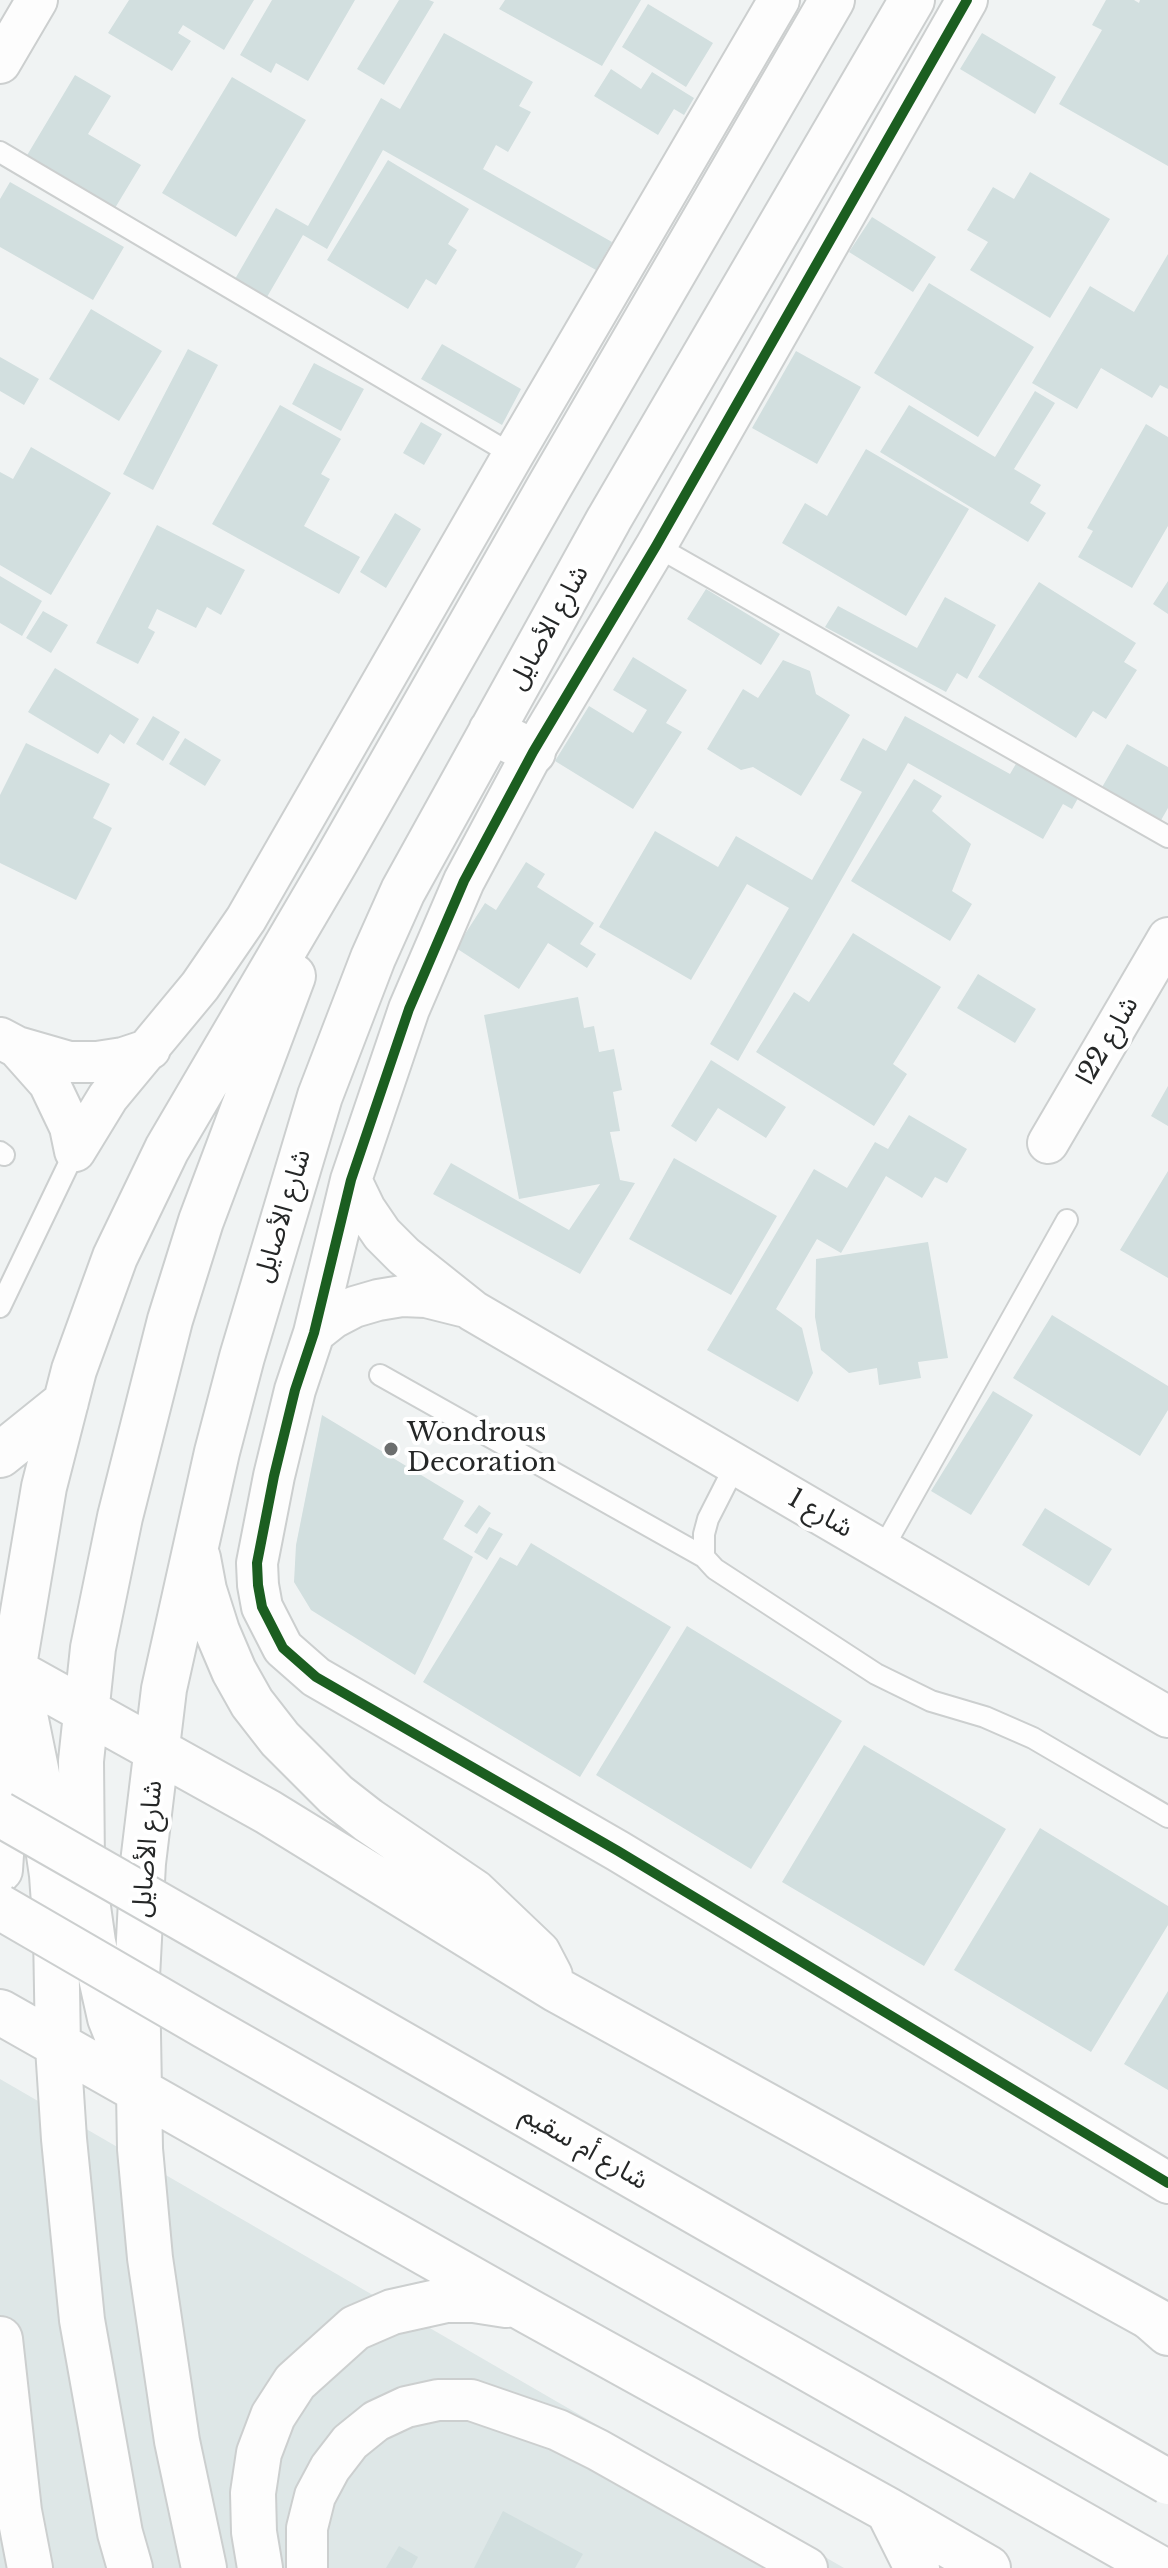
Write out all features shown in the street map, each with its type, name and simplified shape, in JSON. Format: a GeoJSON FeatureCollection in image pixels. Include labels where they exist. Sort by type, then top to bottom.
{"type":"FeatureCollection","features":[{"type":"Feature","properties":{"kind":"main road"},"geometry":{"type":"LineString","coordinates":[[0,1870],[7,1667],[44,1487],[74,1370],[115,1257],[167,1149],[832,0]]}},
{"type":"Feature","properties":{"kind":"main road","name":"شارع الأصايل"},"geometry":{"type":"LineString","coordinates":[[204,2568],[177,2441],[150,2258],[140,2149],[137,1977],[143,1863],[164,1689],[217,1452],[242,1357],[320,1096],[367,972],[403,891],[617,506],[912,0]]}},
{"type":"Feature","properties":{"kind":"main road"},"geometry":{"type":"LineString","coordinates":[[491,731],[533,752]]}},
{"type":"Feature","properties":{"kind":"main road"},"geometry":{"type":"LineString","coordinates":[[138,2090],[110,2018],[90,1927],[82,1865],[81,1761],[93,1648],[120,1517],[170,1320],[201,1221],[336,861]]}},
{"type":"Feature","properties":{"kind":"main road"},"geometry":{"type":"LineString","coordinates":[[0,1455],[66,1402]]}},
{"type":"Feature","properties":{"kind":"main road"},"geometry":{"type":"LineString","coordinates":[[196,1548],[208,1604],[234,1671],[252,1703],[280,1739],[336,1795],[474,1892],[507,1921],[538,1953],[557,1990]]}},
{"type":"Feature","properties":{"kind":"main road"},"geometry":{"type":"LineString","coordinates":[[7,1667],[268,1812],[557,1990],[1163,2326]]}},
{"type":"Feature","properties":{"kind":"main road"},"geometry":{"type":"LineString","coordinates":[[7,1667],[27,1722],[49,1850],[70,2216],[82,2320],[120,2533],[130,2568]]}},
{"type":"Feature","properties":{"kind":"main road","name":"شارع أم سقيم"},"geometry":{"type":"LineString","coordinates":[[0,1814],[1168,2482]]}},
{"type":"Feature","properties":{"kind":"main road"},"geometry":{"type":"LineString","coordinates":[[0,1907],[1159,2568]]}},
{"type":"Feature","properties":{"kind":"main road"},"geometry":{"type":"LineString","coordinates":[[0,2012],[988,2568]]}},
{"type":"Feature","properties":{"kind":"main road"},"geometry":{"type":"LineString","coordinates":[[260,2568],[254,2532],[253,2493],[259,2453],[273,2416],[295,2382],[355,2328],[392,2312],[419,2304],[460,2300],[501,2303],[528,2311]]}},
{"type":"Feature","properties":{"kind":"main road"},"geometry":{"type":"LineString","coordinates":[[0,2339],[19,2511],[30,2568]]}},
{"type":"Feature","properties":{"kind":"main road"},"geometry":{"type":"LineString","coordinates":[[0,2462],[19,2511]]}},
{"type":"Feature","properties":{"kind":"main road"},"geometry":{"type":"LineString","coordinates":[[888,2510],[917,2568]]}},
{"type":"Feature","properties":{"kind":"street"},"geometry":{"type":"LineString","coordinates":[[0,63],[37,0]]}},
{"type":"Feature","properties":{"kind":"street"},"geometry":{"type":"LineString","coordinates":[[75,1151],[108,1097],[200,986],[246,919],[779,0]]}},
{"type":"Feature","properties":{"kind":"street"},"geometry":{"type":"LineString","coordinates":[[967,0],[656,546],[533,752],[464,881],[409,1009],[351,1180],[314,1333],[295,1390],[257,1563],[258,1585],[262,1607],[283,1648],[316,1677],[618,1851],[1168,2183]]}},
{"type":"Feature","properties":{"kind":"street","name":"شارع 22ا"},"geometry":{"type":"LineString","coordinates":[[1048,1143],[1168,938]]}},
{"type":"Feature","properties":{"kind":"street"},"geometry":{"type":"LineString","coordinates":[[8,1042],[69,1062],[110,1060],[150,1049]]}},
{"type":"Feature","properties":{"kind":"street"},"geometry":{"type":"LineString","coordinates":[[8,1042],[34,1064],[61,1104],[75,1151]]}},
{"type":"Feature","properties":{"kind":"street","name":"شارع 1"},"geometry":{"type":"LineString","coordinates":[[351,1180],[382,1234],[404,1256],[473,1311],[1168,1717]]}},
{"type":"Feature","properties":{"kind":"street","name":"شارع 1"},"geometry":{"type":"LineString","coordinates":[[314,1333],[354,1307],[402,1296],[451,1302],[473,1311]]}},
{"type":"Feature","properties":{"kind":"street"},"geometry":{"type":"LineString","coordinates":[[307,2568],[307,2528],[315,2496],[330,2468],[350,2442],[376,2421],[406,2407],[449,2400],[471,2400],[558,2430],[807,2568]]}},
{"type":"Feature","properties":{"kind":"lane"},"geometry":{"type":"LineString","coordinates":[[0,152],[513,455]]}},
{"type":"Feature","properties":{"kind":"lane"},"geometry":{"type":"LineString","coordinates":[[656,546],[1168,837]]}},
{"type":"Feature","properties":{"kind":"lane"},"geometry":{"type":"LineString","coordinates":[[0,1307],[75,1151]]}},
{"type":"Feature","properties":{"kind":"lane"},"geometry":{"type":"LineString","coordinates":[[882,1550],[1067,1220]]}},
{"type":"Feature","properties":{"kind":"lane"},"geometry":{"type":"LineString","coordinates":[[380,1375],[704,1557],[728,1578],[876,1674],[931,1701],[985,1717],[1033,1738],[1168,1817]]}},
{"type":"Feature","properties":{"kind":"lane"},"geometry":{"type":"LineString","coordinates":[[704,1557],[702,1547],[708,1519],[735,1466]]}},
{"type":"Feature","properties":{"kind":"shaded area"},"geometry":{"type":"Polygon","coordinates":[[[0,2079],[844,2568],[0,2568],[0,2079]]]}},
{"type":"Feature","properties":{"kind":"building"},"geometry":{"type":"Polygon","coordinates":[[[129,0],[254,0],[224,50],[183,25],[178,33],[191,41],[172,71],[108,33],[129,0]]]}},
{"type":"Feature","properties":{"kind":"building"},"geometry":{"type":"Polygon","coordinates":[[[272,0],[355,0],[308,81],[276,63],[271,73],[240,55],[272,0]]]}},
{"type":"Feature","properties":{"kind":"building"},"geometry":{"type":"Polygon","coordinates":[[[399,0],[434,2],[384,85],[357,69],[399,0]]]}},
{"type":"Feature","properties":{"kind":"building"},"geometry":{"type":"Polygon","coordinates":[[[505,0],[641,0],[602,66],[499,9],[505,0]]]}},
{"type":"Feature","properties":{"kind":"building"},"geometry":{"type":"Polygon","coordinates":[[[1106,0],[1134,0],[1139,3],[1140,0],[1168,0],[1168,166],[1059,104],[1102,30],[1092,25],[1106,0]]]}},
{"type":"Feature","properties":{"kind":"building"},"geometry":{"type":"Polygon","coordinates":[[[648,4],[713,43],[686,87],[622,47],[648,4]]]}},
{"type":"Feature","properties":{"kind":"building"},"geometry":{"type":"Polygon","coordinates":[[[444,33],[533,82],[519,106],[531,112],[508,152],[496,145],[483,169],[612,242],[596,270],[383,150],[327,249],[303,235],[267,297],[235,279],[276,208],[308,226],[381,98],[400,109],[444,33]]]}},
{"type":"Feature","properties":{"kind":"building"},"geometry":{"type":"Polygon","coordinates":[[[982,33],[1056,77],[1035,114],[960,69],[982,33]]]}},
{"type":"Feature","properties":{"kind":"building"},"geometry":{"type":"Polygon","coordinates":[[[611,69],[641,89],[652,72],[694,98],[684,115],[674,109],[658,135],[594,96],[611,69]]]}},
{"type":"Feature","properties":{"kind":"building"},"geometry":{"type":"Polygon","coordinates":[[[75,75],[111,96],[88,134],[141,165],[115,208],[26,157],[75,75]]]}},
{"type":"Feature","properties":{"kind":"building"},"geometry":{"type":"Polygon","coordinates":[[[232,77],[306,120],[236,237],[162,193],[232,77]]]}},
{"type":"Feature","properties":{"kind":"building"},"geometry":{"type":"Polygon","coordinates":[[[388,160],[469,209],[448,244],[457,250],[436,285],[426,279],[408,309],[327,260],[388,160]]]}},
{"type":"Feature","properties":{"kind":"building"},"geometry":{"type":"Polygon","coordinates":[[[1030,172],[1110,219],[1050,318],[970,270],[988,242],[967,230],[993,187],[1014,199],[1030,172]]]}},
{"type":"Feature","properties":{"kind":"building"},"geometry":{"type":"Polygon","coordinates":[[[10,182],[124,247],[93,300],[0,247],[0,199],[10,182]]]}},
{"type":"Feature","properties":{"kind":"building"},"geometry":{"type":"Polygon","coordinates":[[[872,217],[936,257],[913,292],[849,252],[872,217]]]}},
{"type":"Feature","properties":{"kind":"building"},"geometry":{"type":"Polygon","coordinates":[[[1168,254],[1168,389],[1160,385],[1152,398],[1101,368],[1077,409],[1032,383],[1090,286],[1134,312],[1168,254]]]}},
{"type":"Feature","properties":{"kind":"building"},"geometry":{"type":"Polygon","coordinates":[[[929,283],[1034,347],[978,437],[874,373],[929,283]]]}},
{"type":"Feature","properties":{"kind":"building"},"geometry":{"type":"Polygon","coordinates":[[[91,309],[162,351],[119,421],[49,379],[91,309]]]}},
{"type":"Feature","properties":{"kind":"building"},"geometry":{"type":"Polygon","coordinates":[[[442,344],[521,389],[502,425],[421,379],[442,344]]]}},
{"type":"Feature","properties":{"kind":"building"},"geometry":{"type":"Polygon","coordinates":[[[188,349],[218,365],[153,490],[123,474],[188,349]]]}},
{"type":"Feature","properties":{"kind":"building"},"geometry":{"type":"Polygon","coordinates":[[[796,351],[861,387],[817,464],[752,428],[796,351]]]}},
{"type":"Feature","properties":{"kind":"building"},"geometry":{"type":"Polygon","coordinates":[[[0,357],[39,379],[24,405],[0,391],[0,357]]]}},
{"type":"Feature","properties":{"kind":"building"},"geometry":{"type":"Polygon","coordinates":[[[314,363],[364,389],[341,431],[292,404],[314,363]]]}},
{"type":"Feature","properties":{"kind":"building"},"geometry":{"type":"Polygon","coordinates":[[[1035,391],[1055,403],[1014,469],[1041,485],[1030,503],[1046,513],[1028,542],[880,452],[909,405],[995,457],[1035,391]]]}},
{"type":"Feature","properties":{"kind":"building"},"geometry":{"type":"Polygon","coordinates":[[[280,405],[341,439],[321,474],[330,479],[304,526],[360,557],[339,594],[212,524],[280,405]]]}},
{"type":"Feature","properties":{"kind":"building"},"geometry":{"type":"Polygon","coordinates":[[[421,422],[442,434],[424,465],[403,453],[421,422]]]}},
{"type":"Feature","properties":{"kind":"building"},"geometry":{"type":"Polygon","coordinates":[[[1146,424],[1168,437],[1168,526],[1132,588],[1078,557],[1093,531],[1087,528],[1146,424]]]}},
{"type":"Feature","properties":{"kind":"building"},"geometry":{"type":"Polygon","coordinates":[[[31,447],[111,493],[51,595],[0,565],[0,472],[13,479],[31,447]]]}},
{"type":"Feature","properties":{"kind":"building"},"geometry":{"type":"Polygon","coordinates":[[[866,449],[969,509],[906,616],[782,543],[805,503],[827,516],[866,449]]]}},
{"type":"Feature","properties":{"kind":"building"},"geometry":{"type":"Polygon","coordinates":[[[395,513],[421,529],[386,588],[360,572],[395,513]]]}},
{"type":"Feature","properties":{"kind":"building"},"geometry":{"type":"Polygon","coordinates":[[[157,525],[245,570],[221,615],[207,607],[196,628],[157,609],[148,628],[155,632],[138,664],[96,643],[157,525]]]}},
{"type":"Feature","properties":{"kind":"building"},"geometry":{"type":"Polygon","coordinates":[[[0,576],[42,601],[22,636],[0,623],[0,576]]]}},
{"type":"Feature","properties":{"kind":"building"},"geometry":{"type":"Polygon","coordinates":[[[1168,581],[1168,614],[1153,604],[1168,581]]]}},
{"type":"Feature","properties":{"kind":"building"},"geometry":{"type":"Polygon","coordinates":[[[1039,582],[1136,643],[1124,662],[1137,670],[1106,719],[1093,711],[1076,738],[978,677],[1039,582]]]}},
{"type":"Feature","properties":{"kind":"building"},"geometry":{"type":"Polygon","coordinates":[[[706,589],[780,634],[761,665],[687,619],[706,589]]]}},
{"type":"Feature","properties":{"kind":"building"},"geometry":{"type":"Polygon","coordinates":[[[945,597],[996,625],[967,679],[957,673],[946,692],[825,627],[838,606],[917,648],[945,597]]]}},
{"type":"Feature","properties":{"kind":"building"},"geometry":{"type":"Polygon","coordinates":[[[43,611],[68,625],[51,653],[26,638],[43,611]]]}},
{"type":"Feature","properties":{"kind":"building"},"geometry":{"type":"Polygon","coordinates":[[[633,657],[687,690],[666,723],[682,732],[633,809],[555,761],[589,706],[633,733],[647,710],[613,690],[633,657]]]}},
{"type":"Feature","properties":{"kind":"building"},"geometry":{"type":"Polygon","coordinates":[[[783,660],[810,671],[816,694],[850,715],[801,796],[753,767],[741,770],[707,749],[743,689],[758,698],[783,660]]]}},
{"type":"Feature","properties":{"kind":"building"},"geometry":{"type":"Polygon","coordinates":[[[55,668],[139,719],[124,744],[110,734],[98,754],[28,712],[55,668]]]}},
{"type":"Feature","properties":{"kind":"building"},"geometry":{"type":"Polygon","coordinates":[[[153,716],[180,732],[163,761],[136,744],[153,716]]]}},
{"type":"Feature","properties":{"kind":"building"},"geometry":{"type":"Polygon","coordinates":[[[905,716],[1010,774],[1020,757],[1082,791],[1072,809],[1063,804],[1043,839],[908,763],[738,1061],[710,1044],[789,908],[747,884],[691,980],[599,927],[655,831],[718,867],[736,836],[812,880],[862,792],[840,780],[863,738],[886,751],[905,716]]]}},
{"type":"Feature","properties":{"kind":"building"},"geometry":{"type":"Polygon","coordinates":[[[185,738],[221,760],[205,786],[169,764],[185,738]]]}},
{"type":"Feature","properties":{"kind":"building"},"geometry":{"type":"Polygon","coordinates":[[[26,743],[110,784],[93,818],[112,828],[76,900],[0,863],[0,795],[26,743]]]}},
{"type":"Feature","properties":{"kind":"building"},"geometry":{"type":"Polygon","coordinates":[[[1127,744],[1168,767],[1168,808],[1160,822],[1101,789],[1127,744]]]}},
{"type":"Feature","properties":{"kind":"building"},"geometry":{"type":"Polygon","coordinates":[[[914,779],[942,796],[932,811],[971,844],[952,891],[972,904],[950,941],[851,881],[914,779]]]}},
{"type":"Feature","properties":{"kind":"building"},"geometry":{"type":"Polygon","coordinates":[[[526,862],[545,874],[537,887],[594,923],[580,944],[596,954],[587,968],[548,943],[519,989],[456,948],[485,903],[496,910],[526,862]]]}},
{"type":"Feature","properties":{"kind":"building"},"geometry":{"type":"Polygon","coordinates":[[[853,933],[941,987],[893,1064],[907,1074],[874,1126],[756,1052],[794,992],[809,1002],[853,933]]]}},
{"type":"Feature","properties":{"kind":"building"},"geometry":{"type":"Polygon","coordinates":[[[978,974],[1036,1009],[1015,1043],[957,1008],[978,974]]]}},
{"type":"Feature","properties":{"kind":"building"},"geometry":{"type":"Polygon","coordinates":[[[578,997],[584,1028],[594,1026],[599,1052],[614,1049],[622,1090],[613,1092],[620,1131],[610,1132],[620,1180],[635,1183],[580,1274],[433,1194],[451,1163],[569,1230],[600,1184],[519,1199],[484,1015],[578,997]]]}},
{"type":"Feature","properties":{"kind":"building"},"geometry":{"type":"Polygon","coordinates":[[[711,1060],[786,1107],[766,1138],[718,1108],[696,1142],[671,1126],[711,1060]]]}},
{"type":"Feature","properties":{"kind":"building"},"geometry":{"type":"Polygon","coordinates":[[[1168,1086],[1168,1126],[1151,1116],[1168,1086]]]}},
{"type":"Feature","properties":{"kind":"building"},"geometry":{"type":"Polygon","coordinates":[[[909,1115],[967,1149],[947,1183],[935,1177],[922,1198],[886,1176],[841,1253],[817,1239],[776,1309],[802,1328],[813,1373],[798,1402],[707,1350],[814,1169],[847,1188],[875,1142],[888,1149],[909,1115]]]}},
{"type":"Feature","properties":{"kind":"building"},"geometry":{"type":"Polygon","coordinates":[[[674,1158],[777,1216],[731,1295],[629,1239],[674,1158]]]}},
{"type":"Feature","properties":{"kind":"building"},"geometry":{"type":"Polygon","coordinates":[[[1168,1171],[1168,1278],[1120,1250],[1168,1171]]]}},
{"type":"Feature","properties":{"kind":"building"},"geometry":{"type":"Polygon","coordinates":[[[928,1242],[948,1358],[918,1362],[921,1378],[879,1385],[877,1368],[849,1373],[821,1350],[815,1317],[816,1259],[928,1242]]]}},
{"type":"Feature","properties":{"kind":"building"},"geometry":{"type":"Polygon","coordinates":[[[1052,1315],[1168,1386],[1168,1410],[1140,1456],[1013,1378],[1052,1315]]]}},
{"type":"Feature","properties":{"kind":"building"},"geometry":{"type":"Polygon","coordinates":[[[993,1391],[1033,1415],[971,1515],[931,1491],[993,1391]]]}},
{"type":"Feature","properties":{"kind":"building"},"geometry":{"type":"Polygon","coordinates":[[[322,1415],[464,1501],[443,1539],[473,1557],[415,1675],[311,1610],[294,1582],[296,1545],[322,1415]]]}},
{"type":"Feature","properties":{"kind":"building"},"geometry":{"type":"Polygon","coordinates":[[[479,1505],[491,1513],[477,1534],[464,1526],[479,1505]]]}},
{"type":"Feature","properties":{"kind":"building"},"geometry":{"type":"Polygon","coordinates":[[[1045,1508],[1112,1549],[1089,1586],[1022,1545],[1045,1508]]]}},
{"type":"Feature","properties":{"kind":"building"},"geometry":{"type":"Polygon","coordinates":[[[489,1527],[503,1534],[487,1560],[474,1552],[489,1527]]]}},
{"type":"Feature","properties":{"kind":"building"},"geometry":{"type":"Polygon","coordinates":[[[531,1543],[671,1627],[580,1777],[423,1682],[500,1557],[517,1566],[531,1543]]]}},
{"type":"Feature","properties":{"kind":"building"},"geometry":{"type":"Polygon","coordinates":[[[687,1626],[842,1721],[751,1869],[596,1775],[687,1626]]]}},
{"type":"Feature","properties":{"kind":"building"},"geometry":{"type":"Polygon","coordinates":[[[864,1745],[1006,1829],[924,1966],[782,1882],[864,1745]]]}},
{"type":"Feature","properties":{"kind":"building"},"geometry":{"type":"Polygon","coordinates":[[[1040,1828],[1168,1906],[1168,1925],[1091,2052],[954,1970],[1040,1828]]]}},
{"type":"Feature","properties":{"kind":"building"},"geometry":{"type":"Polygon","coordinates":[[[1168,1991],[1168,2090],[1124,2064],[1168,1991]]]}},
{"type":"Feature","properties":{"kind":"building"},"geometry":{"type":"Polygon","coordinates":[[[503,2511],[583,2554],[575,2568],[474,2568],[503,2511]]]}},
{"type":"Feature","properties":{"kind":"building"},"geometry":{"type":"Polygon","coordinates":[[[399,2546],[418,2557],[412,2568],[386,2568],[399,2546]]]}},
{"type":"Feature","properties":{"kind":"cycle path"},"geometry":{"type":"LineString","coordinates":[[967,0],[656,546],[533,752],[464,881],[409,1009],[351,1180],[314,1333],[295,1390],[274,1476],[257,1563],[258,1585],[262,1607],[283,1648],[316,1677],[618,1851],[1168,2183]]}},
{"type":"Feature","properties":{"kind":"place","name":"Wondrous Decoration"},"geometry":{"type":"Point","coordinates":[391,1449]}}]}
